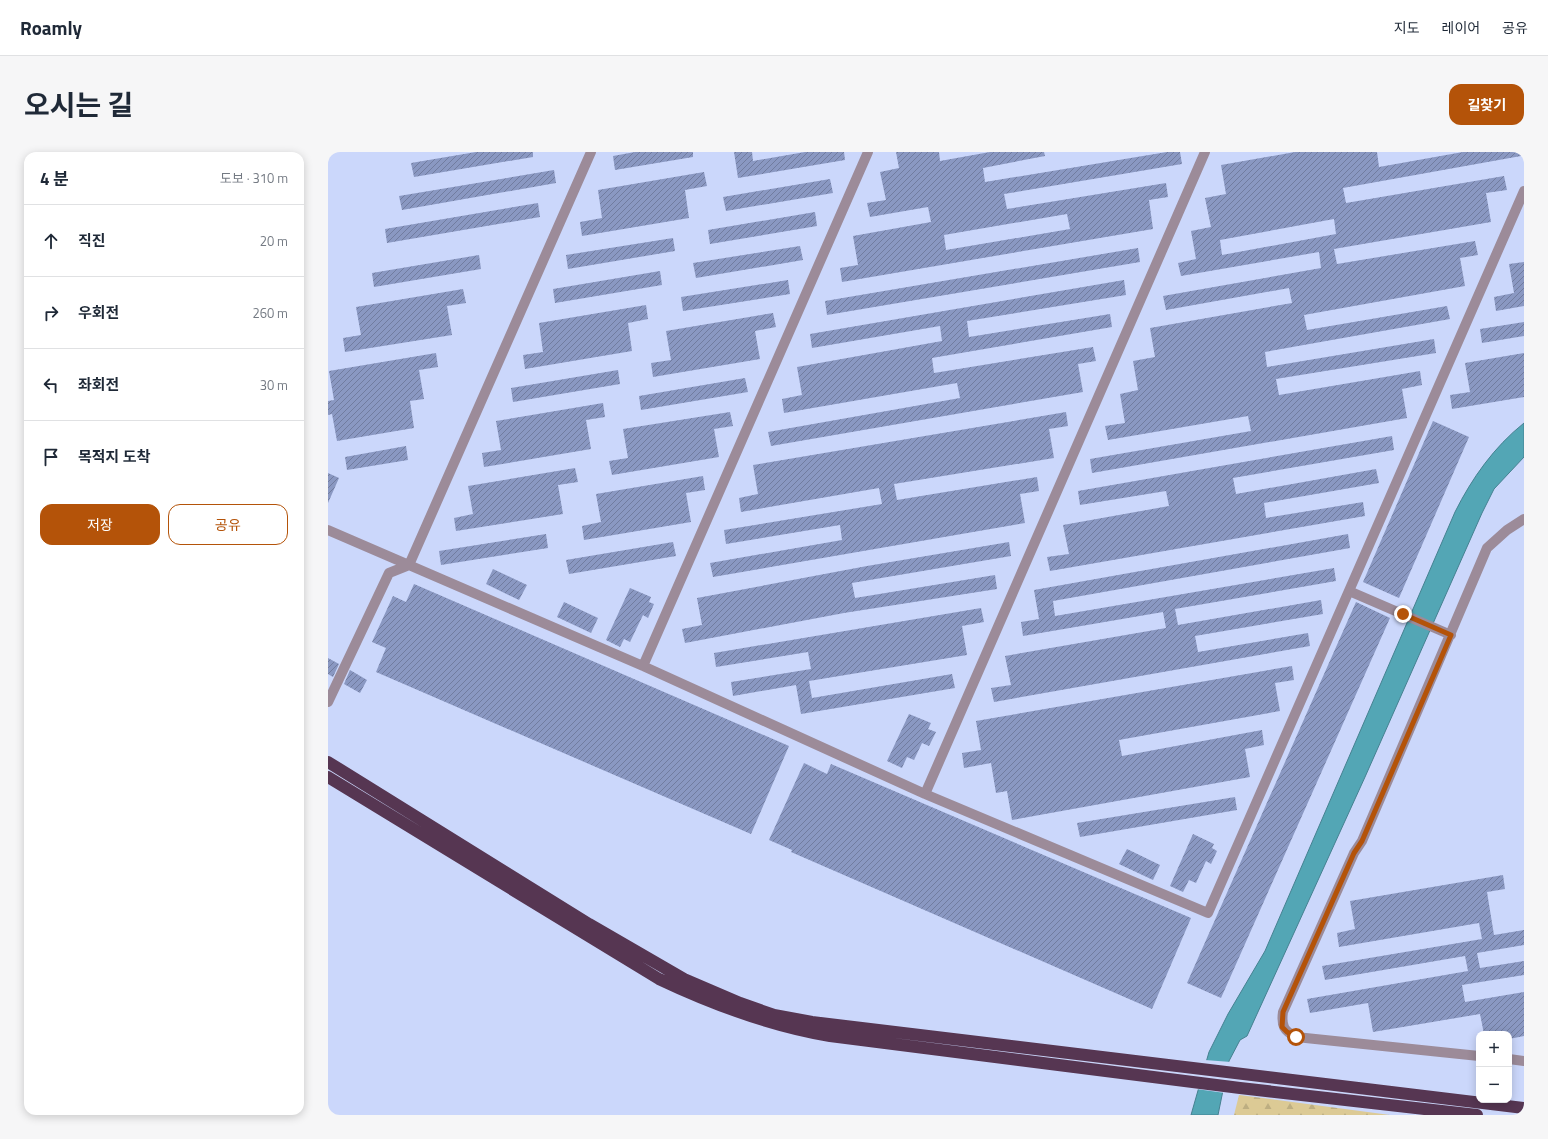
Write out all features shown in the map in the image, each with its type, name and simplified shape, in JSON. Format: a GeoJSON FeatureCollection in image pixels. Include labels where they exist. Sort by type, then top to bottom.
{"type":"FeatureCollection","features":[{"type":"Feature","properties":{"kind":"highway"},"geometry":{"type":"LineString","coordinates":[[328,762],[589,924],[684,979],[740,1003],[774,1015],[812,1022],[1524,1108]]}},
{"type":"Feature","properties":{"kind":"highway"},"geometry":{"type":"LineString","coordinates":[[328,777],[659,979],[705,1001],[773,1025],[830,1036],[1240,1088],[1477,1115]]}},
{"type":"Feature","properties":{"kind":"lane"},"geometry":{"type":"LineString","coordinates":[[328,702],[390,573],[409,565],[591,152]]}},
{"type":"Feature","properties":{"kind":"lane"},"geometry":{"type":"LineString","coordinates":[[643,666],[868,152]]}},
{"type":"Feature","properties":{"kind":"lane"},"geometry":{"type":"LineString","coordinates":[[925,794],[1205,152]]}},
{"type":"Feature","properties":{"kind":"lane"},"geometry":{"type":"LineString","coordinates":[[328,530],[643,666],[925,794],[1208,913],[1524,191]]}},
{"type":"Feature","properties":{"kind":"lane"},"geometry":{"type":"LineString","coordinates":[[1476,1056],[1296,1037],[1282,1027],[1282,1020],[1283,1012],[1354,853],[1362,841],[1487,548],[1507,530],[1524,519]]}},
{"type":"Feature","properties":{"kind":"lane"},"geometry":{"type":"LineString","coordinates":[[1349,591],[1451,635]]}},
{"type":"Feature","properties":{"kind":"lane"},"geometry":{"type":"LineString","coordinates":[[1512,1059],[1524,1061]]}},
{"type":"Feature","properties":{"kind":"green space"},"geometry":{"type":"Polygon","coordinates":[[[1239,1095],[1390,1115],[1234,1115],[1239,1095]]]}},
{"type":"Feature","properties":{"kind":"shaded area"},"geometry":{"type":"Polygon","coordinates":[[[1524,423],[1524,457],[1494,489],[1482,513],[1365,777],[1247,1036],[1240,1040],[1229,1061],[1218,1115],[1191,1115],[1209,1052],[1228,1014],[1265,951],[1455,512],[1476,475],[1493,453],[1524,423]]]}},
{"type":"Feature","properties":{"kind":"pier"},"geometry":{"type":"Polygon","coordinates":[[[1205,1060],[1231,1062],[1225,1093],[1196,1089],[1205,1060]]]}},
{"type":"Feature","properties":{"kind":"building"},"geometry":{"type":"Polygon","coordinates":[[[476,152],[533,152],[533,157],[414,177],[411,163],[476,152]]]}},
{"type":"Feature","properties":{"kind":"building"},"geometry":{"type":"Polygon","coordinates":[[[635,152],[693,152],[693,157],[615,170],[613,156],[635,152]]]}},
{"type":"Feature","properties":{"kind":"building"},"geometry":{"type":"Polygon","coordinates":[[[734,152],[752,152],[753,161],[805,152],[844,152],[845,160],[738,178],[734,152]]]}},
{"type":"Feature","properties":{"kind":"building"},"geometry":{"type":"Polygon","coordinates":[[[896,152],[939,152],[940,161],[990,152],[1044,152],[1045,156],[983,168],[985,182],[1167,152],[1180,152],[1182,164],[1004,194],[1007,209],[1166,183],[1168,197],[1149,200],[1153,229],[842,282],[840,268],[858,265],[853,236],[931,222],[928,207],[870,217],[867,203],[886,200],[880,172],[899,168],[896,152]],[[1067,214],[944,235],[946,250],[1070,229],[1067,214]]]}},
{"type":"Feature","properties":{"kind":"building"},"geometry":{"type":"Polygon","coordinates":[[[1295,152],[1377,152],[1379,167],[1463,152],[1521,152],[1521,156],[1343,188],[1346,203],[1504,176],[1507,190],[1486,193],[1491,222],[1334,249],[1337,264],[1475,241],[1478,255],[1460,258],[1465,286],[1304,315],[1307,330],[1447,306],[1450,319],[1265,352],[1267,367],[1434,339],[1436,353],[1276,379],[1279,395],[1420,371],[1422,385],[1402,389],[1407,418],[1092,473],[1090,459],[1251,431],[1248,416],[1108,440],[1105,426],[1125,423],[1120,394],[1138,390],[1133,361],[1155,357],[1150,328],[1292,303],[1289,288],[1166,310],[1163,296],[1321,268],[1319,252],[1181,276],[1178,263],[1196,259],[1191,231],[1211,227],[1205,198],[1226,194],[1221,165],[1295,152]],[[1334,219],[1220,240],[1222,255],[1336,234],[1334,219]]]}},
{"type":"Feature","properties":{"kind":"building"},"geometry":{"type":"Polygon","coordinates":[[[554,170],[556,183],[402,210],[399,196],[554,170]]]}},
{"type":"Feature","properties":{"kind":"building"},"geometry":{"type":"Polygon","coordinates":[[[704,172],[707,186],[685,190],[689,218],[582,236],[580,222],[602,218],[598,190],[704,172]]]}},
{"type":"Feature","properties":{"kind":"building"},"geometry":{"type":"Polygon","coordinates":[[[830,179],[833,193],[726,211],[723,197],[830,179]]]}},
{"type":"Feature","properties":{"kind":"building"},"geometry":{"type":"Polygon","coordinates":[[[538,203],[540,217],[387,243],[385,229],[538,203]]]}},
{"type":"Feature","properties":{"kind":"building"},"geometry":{"type":"Polygon","coordinates":[[[815,212],[817,226],[710,244],[708,230],[815,212]]]}},
{"type":"Feature","properties":{"kind":"building"},"geometry":{"type":"Polygon","coordinates":[[[673,238],[675,251],[568,269],[566,255],[673,238]]]}},
{"type":"Feature","properties":{"kind":"building"},"geometry":{"type":"Polygon","coordinates":[[[800,246],[803,260],[696,278],[693,263],[800,246]]]}},
{"type":"Feature","properties":{"kind":"building"},"geometry":{"type":"Polygon","coordinates":[[[1138,248],[1140,262],[827,315],[825,301],[1138,248]]]}},
{"type":"Feature","properties":{"kind":"building"},"geometry":{"type":"Polygon","coordinates":[[[479,255],[481,269],[374,287],[372,273],[479,255]]]}},
{"type":"Feature","properties":{"kind":"building"},"geometry":{"type":"Polygon","coordinates":[[[1524,262],[1524,306],[1496,311],[1494,297],[1514,293],[1509,264],[1524,262]]]}},
{"type":"Feature","properties":{"kind":"building"},"geometry":{"type":"Polygon","coordinates":[[[660,271],[662,285],[555,303],[553,289],[660,271]]]}},
{"type":"Feature","properties":{"kind":"building"},"geometry":{"type":"Polygon","coordinates":[[[788,280],[790,294],[683,311],[681,297],[788,280]]]}},
{"type":"Feature","properties":{"kind":"building"},"geometry":{"type":"Polygon","coordinates":[[[1124,280],[1126,295],[967,321],[969,337],[1110,314],[1112,327],[932,358],[934,373],[1093,347],[1096,361],[1078,364],[1083,392],[771,446],[768,432],[960,398],[957,383],[784,413],[782,399],[802,395],[797,367],[942,341],[940,326],[812,348],[810,334],[1124,280]]]}},
{"type":"Feature","properties":{"kind":"building"},"geometry":{"type":"Polygon","coordinates":[[[463,289],[466,303],[447,306],[452,335],[345,352],[343,338],[361,335],[356,307],[463,289]]]}},
{"type":"Feature","properties":{"kind":"building"},"geometry":{"type":"Polygon","coordinates":[[[646,305],[648,319],[628,323],[632,351],[525,369],[523,355],[543,352],[539,323],[646,305]]]}},
{"type":"Feature","properties":{"kind":"building"},"geometry":{"type":"Polygon","coordinates":[[[773,313],[776,327],[755,331],[760,359],[653,377],[651,363],[671,360],[666,331],[773,313]]]}},
{"type":"Feature","properties":{"kind":"building"},"geometry":{"type":"Polygon","coordinates":[[[1524,322],[1524,336],[1482,343],[1480,329],[1524,322]]]}},
{"type":"Feature","properties":{"kind":"building"},"geometry":{"type":"Polygon","coordinates":[[[436,353],[438,367],[419,370],[424,399],[410,401],[414,428],[337,441],[332,414],[328,415],[328,401],[334,400],[329,371],[436,353]]]}},
{"type":"Feature","properties":{"kind":"building"},"geometry":{"type":"Polygon","coordinates":[[[1524,353],[1524,397],[1452,409],[1450,395],[1470,392],[1465,363],[1524,353]]]}},
{"type":"Feature","properties":{"kind":"building"},"geometry":{"type":"Polygon","coordinates":[[[618,370],[620,384],[513,402],[511,388],[618,370]]]}},
{"type":"Feature","properties":{"kind":"building"},"geometry":{"type":"Polygon","coordinates":[[[745,378],[748,392],[641,410],[639,396],[745,378]]]}},
{"type":"Feature","properties":{"kind":"building"},"geometry":{"type":"Polygon","coordinates":[[[603,403],[605,417],[586,420],[591,449],[484,467],[482,453],[501,450],[496,421],[603,403]]]}},
{"type":"Feature","properties":{"kind":"building"},"geometry":{"type":"Polygon","coordinates":[[[730,412],[733,426],[714,429],[719,457],[612,475],[609,461],[628,458],[623,429],[730,412]]]}},
{"type":"Feature","properties":{"kind":"building"},"geometry":{"type":"Polygon","coordinates":[[[1066,412],[1068,426],[1049,429],[1054,458],[894,484],[897,500],[1037,477],[1039,491],[1020,494],[1025,523],[713,577],[710,563],[842,540],[840,525],[726,544],[724,530],[882,504],[879,488],[741,512],[739,498],[758,494],[753,465],[1066,412]]]}},
{"type":"Feature","properties":{"kind":"building"},"geometry":{"type":"Polygon","coordinates":[[[1433,421],[1469,437],[1399,598],[1363,582],[1433,421]]]}},
{"type":"Feature","properties":{"kind":"building"},"geometry":{"type":"Polygon","coordinates":[[[1392,436],[1394,450],[1233,478],[1236,494],[1376,469],[1379,483],[1264,503],[1266,518],[1363,502],[1365,516],[1050,571],[1047,557],[1069,554],[1063,525],[1169,506],[1166,491],[1080,505],[1078,491],[1392,436]]]}},
{"type":"Feature","properties":{"kind":"building"},"geometry":{"type":"Polygon","coordinates":[[[406,446],[408,460],[347,470],[345,457],[406,446]]]}},
{"type":"Feature","properties":{"kind":"building"},"geometry":{"type":"Polygon","coordinates":[[[575,468],[578,482],[558,485],[563,514],[456,531],[454,518],[473,514],[468,486],[575,468]]]}},
{"type":"Feature","properties":{"kind":"building"},"geometry":{"type":"Polygon","coordinates":[[[328,473],[339,478],[328,503],[328,473]]]}},
{"type":"Feature","properties":{"kind":"building"},"geometry":{"type":"Polygon","coordinates":[[[703,476],[705,490],[686,493],[691,522],[584,540],[582,526],[601,522],[596,494],[703,476]]]}},
{"type":"Feature","properties":{"kind":"building"},"geometry":{"type":"Polygon","coordinates":[[[546,534],[548,548],[441,565],[439,551],[546,534]]]}},
{"type":"Feature","properties":{"kind":"building"},"geometry":{"type":"Polygon","coordinates":[[[1348,534],[1350,548],[1053,601],[1055,616],[1334,568],[1336,581],[1175,609],[1178,625],[1321,600],[1323,614],[1195,636],[1198,652],[1308,633],[1310,646],[994,702],[991,688],[1011,685],[1005,656],[1166,628],[1163,612],[1023,636],[1021,622],[1039,619],[1034,590],[1348,534]]]}},
{"type":"Feature","properties":{"kind":"building"},"geometry":{"type":"Polygon","coordinates":[[[673,542],[676,556],[569,574],[566,560],[673,542]]]}},
{"type":"Feature","properties":{"kind":"building"},"geometry":{"type":"Polygon","coordinates":[[[1009,542],[1011,556],[852,583],[855,598],[995,575],[997,589],[844,613],[685,643],[682,629],[702,625],[697,598],[867,566],[1009,542]]]}},
{"type":"Feature","properties":{"kind":"building"},"geometry":{"type":"Polygon","coordinates":[[[493,569],[527,585],[519,600],[486,584],[493,569]]]}},
{"type":"Feature","properties":{"kind":"building"},"geometry":{"type":"Polygon","coordinates":[[[414,584],[789,746],[751,834],[376,672],[386,648],[372,642],[393,596],[406,602],[414,584]]]}},
{"type":"Feature","properties":{"kind":"building"},"geometry":{"type":"Polygon","coordinates":[[[630,588],[651,597],[649,602],[654,604],[648,618],[643,615],[630,642],[624,639],[620,647],[606,640],[630,588]]]}},
{"type":"Feature","properties":{"kind":"building"},"geometry":{"type":"Polygon","coordinates":[[[564,602],[598,618],[591,633],[557,617],[564,602]]]}},
{"type":"Feature","properties":{"kind":"building"},"geometry":{"type":"Polygon","coordinates":[[[1356,602],[1390,618],[1221,998],[1187,983],[1356,602]]]}},
{"type":"Feature","properties":{"kind":"building"},"geometry":{"type":"Polygon","coordinates":[[[981,608],[984,622],[962,626],[967,655],[809,681],[812,698],[952,674],[955,688],[801,714],[796,685],[733,696],[731,682],[811,669],[808,652],[716,667],[714,653],[981,608]]]}},
{"type":"Feature","properties":{"kind":"building"},"geometry":{"type":"Polygon","coordinates":[[[328,658],[339,664],[333,677],[328,674],[328,658]]]}},
{"type":"Feature","properties":{"kind":"building"},"geometry":{"type":"Polygon","coordinates":[[[1292,666],[1294,680],[1275,683],[1280,711],[1119,740],[1122,756],[1262,730],[1264,745],[1245,749],[1250,777],[1012,820],[1007,791],[996,793],[991,763],[964,768],[962,753],[981,750],[976,721],[1292,666]]]}},
{"type":"Feature","properties":{"kind":"building"},"geometry":{"type":"Polygon","coordinates":[[[350,670],[367,680],[360,693],[344,684],[350,670]]]}},
{"type":"Feature","properties":{"kind":"building"},"geometry":{"type":"Polygon","coordinates":[[[909,714],[931,723],[928,729],[936,732],[929,746],[922,743],[914,760],[907,757],[902,768],[887,761],[909,714]]]}},
{"type":"Feature","properties":{"kind":"building"},"geometry":{"type":"Polygon","coordinates":[[[804,763],[827,774],[831,764],[1191,918],[1152,1009],[791,852],[792,850],[769,840],[804,763]]]}},
{"type":"Feature","properties":{"kind":"building"},"geometry":{"type":"Polygon","coordinates":[[[1235,797],[1237,810],[1080,837],[1077,823],[1235,797]]]}},
{"type":"Feature","properties":{"kind":"building"},"geometry":{"type":"Polygon","coordinates":[[[1193,834],[1214,844],[1212,848],[1217,851],[1211,864],[1206,861],[1196,883],[1189,880],[1183,892],[1170,886],[1193,834]]]}},
{"type":"Feature","properties":{"kind":"building"},"geometry":{"type":"Polygon","coordinates":[[[1127,849],[1160,865],[1153,880],[1119,864],[1127,849]]]}},
{"type":"Feature","properties":{"kind":"building"},"geometry":{"type":"Polygon","coordinates":[[[1503,875],[1505,889],[1487,892],[1494,935],[1524,930],[1524,945],[1477,953],[1480,968],[1524,961],[1524,975],[1462,985],[1465,1002],[1524,992],[1524,1036],[1512,1038],[1512,1031],[1483,1031],[1480,1014],[1373,1032],[1368,1003],[1310,1013],[1307,999],[1468,971],[1465,956],[1325,980],[1322,966],[1482,939],[1479,923],[1339,947],[1337,933],[1355,929],[1350,901],[1503,875]]]}},
{"type":"Feature","properties":{"kind":"route"},"geometry":{"type":"LineString","coordinates":[[1296,1037],[1282,1027],[1283,1012],[1354,853],[1362,841],[1451,635],[1403,614]]}}]}
